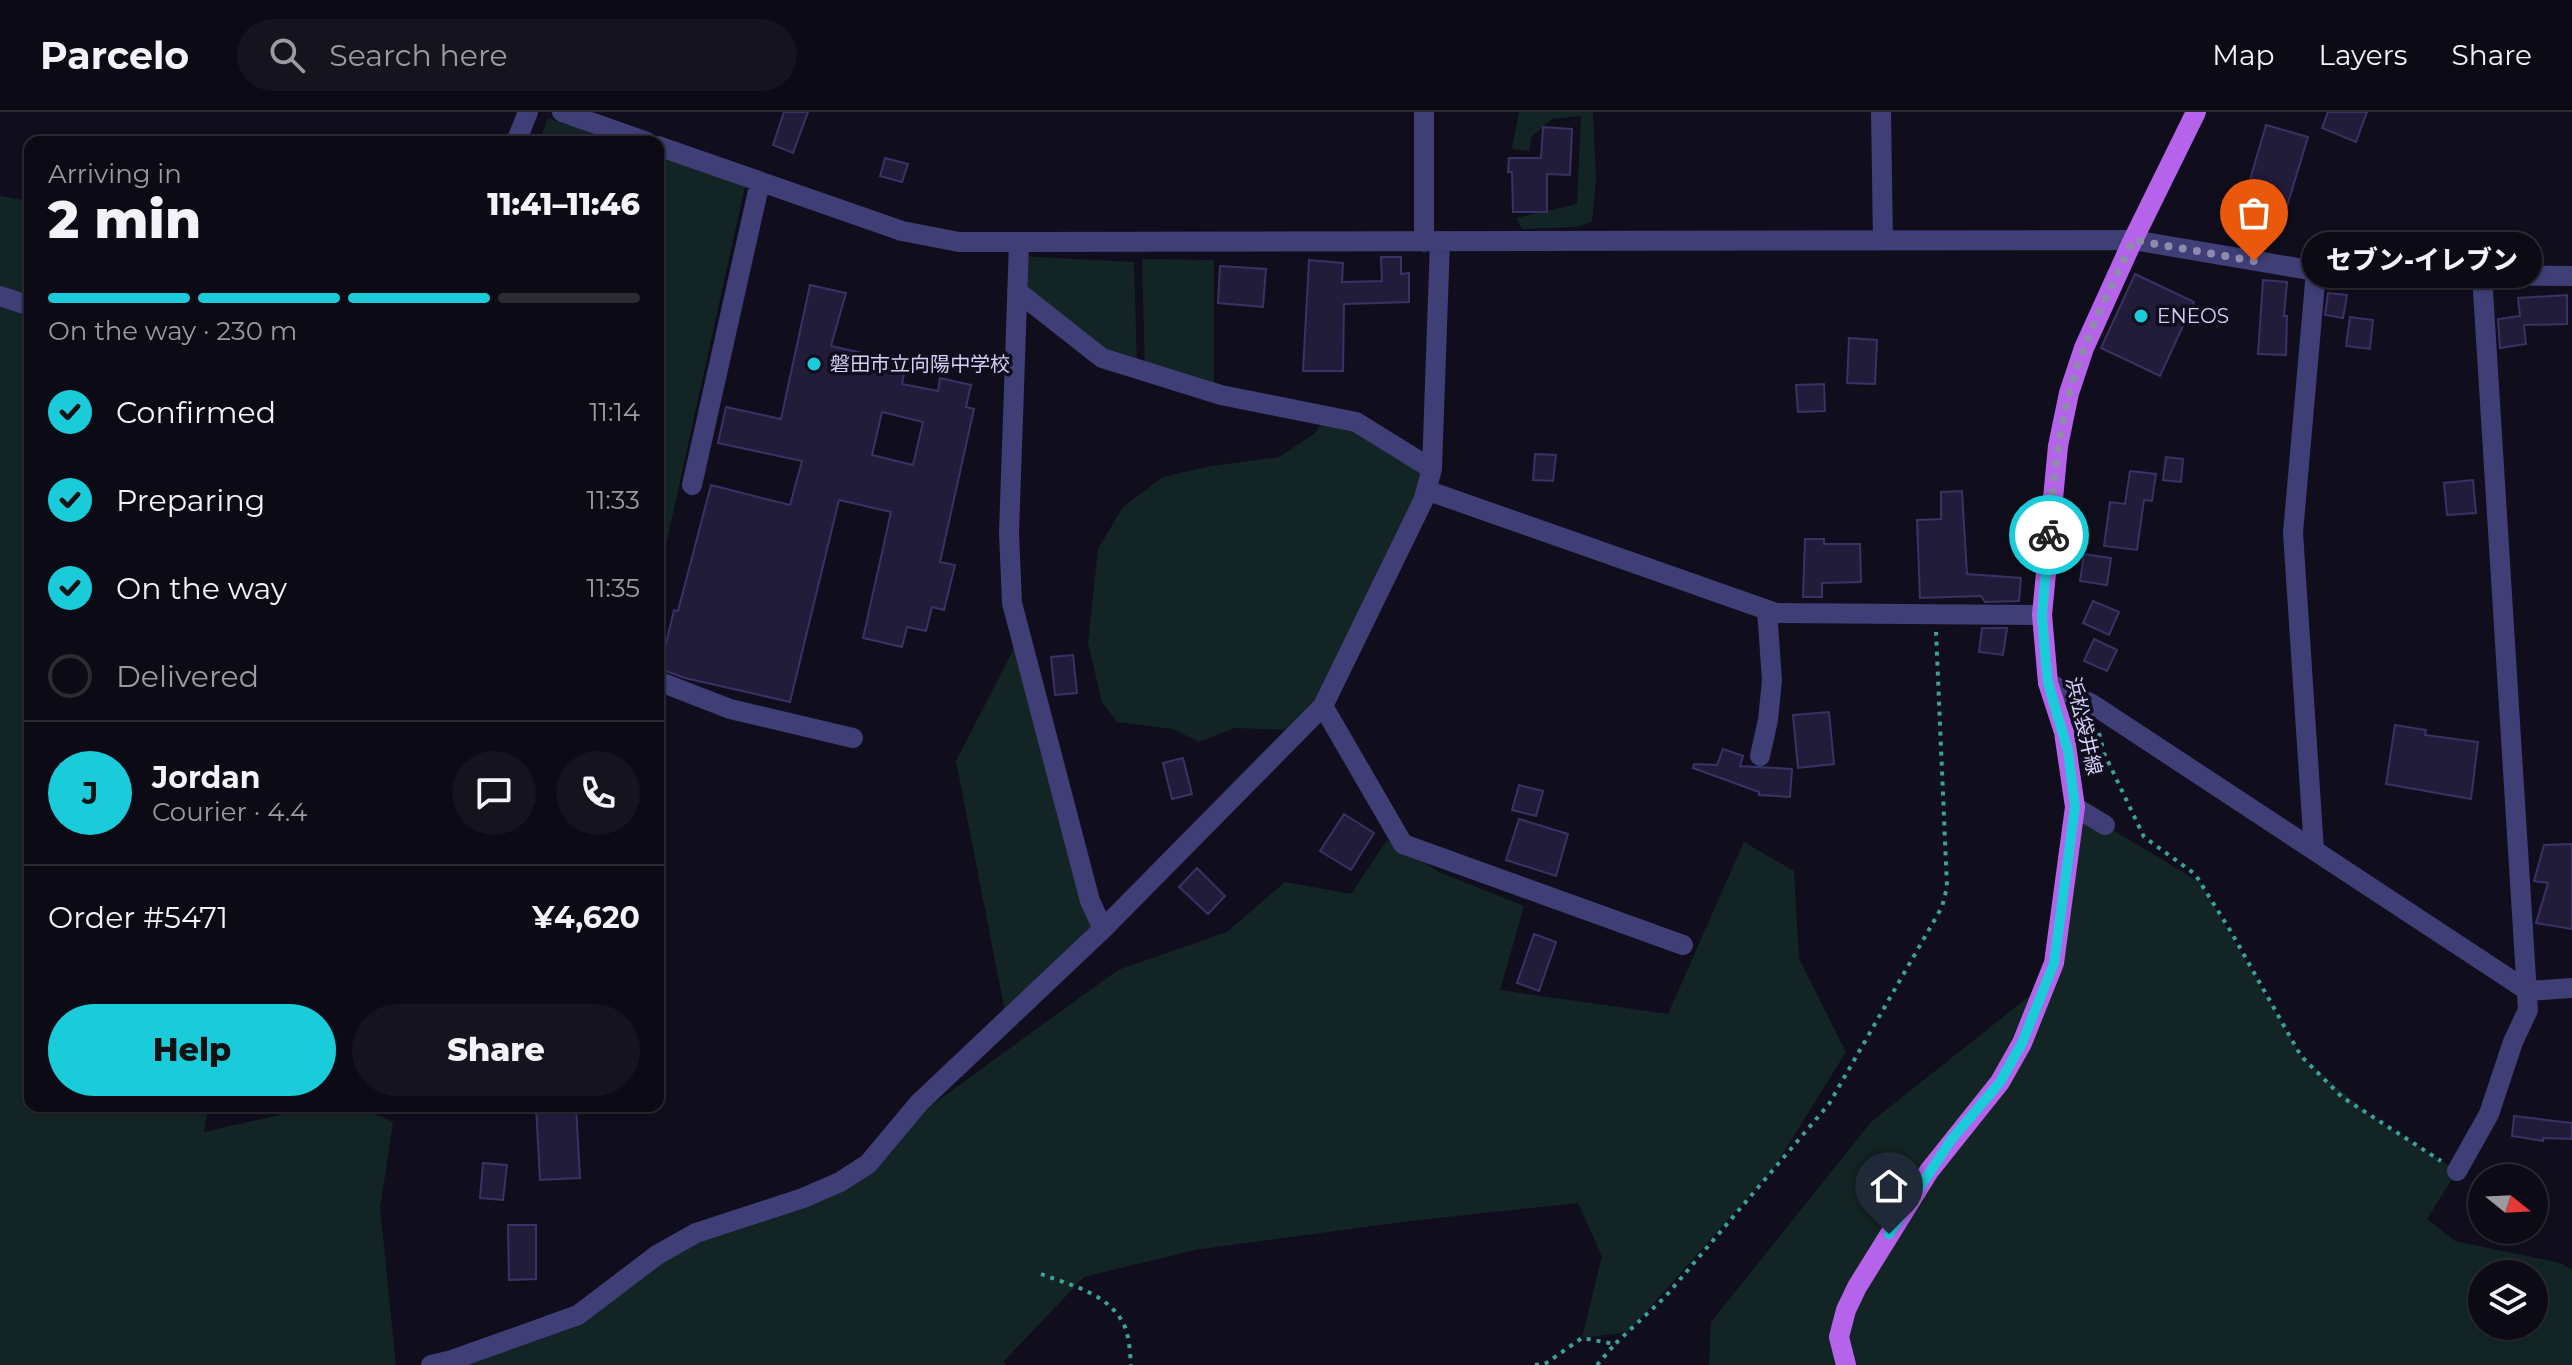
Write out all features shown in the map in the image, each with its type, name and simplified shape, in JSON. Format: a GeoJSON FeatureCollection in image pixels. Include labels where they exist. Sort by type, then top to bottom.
{"type":"FeatureCollection","features":[{"type":"Feature","properties":{"kind":"main road","name":"浜松袋井線"},"geometry":{"type":"LineString","coordinates":[[1846,1365],[1839,1337],[1846,1310],[1857,1287],[1929,1171],[2000,1082],[2022,1043],[2054,963],[2075,807],[2064,732],[2048,683],[2042,615],[2058,446],[2069,393],[2084,348],[2196,112]]}},
{"type":"Feature","properties":{"kind":"street"},"geometry":{"type":"LineString","coordinates":[[518,136],[528,112]]}},
{"type":"Feature","properties":{"kind":"street"},"geometry":{"type":"LineString","coordinates":[[562,112],[630,136]]}},
{"type":"Feature","properties":{"kind":"street"},"geometry":{"type":"LineString","coordinates":[[431,1365],[578,1315],[657,1255],[696,1233],[803,1198],[840,1182],[868,1164],[919,1103],[1103,929],[1323,706],[1426,490],[1432,469],[1432,242],[1424,112]]}},
{"type":"Feature","properties":{"kind":"street"},"geometry":{"type":"LineString","coordinates":[[1881,112],[1883,240]]}},
{"type":"Feature","properties":{"kind":"street"},"geometry":{"type":"LineString","coordinates":[[664,148],[902,231],[959,242],[2133,240],[2333,274],[2572,276]]}},
{"type":"Feature","properties":{"kind":"street"},"geometry":{"type":"LineString","coordinates":[[692,485],[760,182]]}},
{"type":"Feature","properties":{"kind":"street"},"geometry":{"type":"LineString","coordinates":[[1019,243],[1009,533],[1012,603],[1090,901],[1103,929]]}},
{"type":"Feature","properties":{"kind":"street"},"geometry":{"type":"LineString","coordinates":[[2314,850],[2293,533],[2316,271]]}},
{"type":"Feature","properties":{"kind":"street"},"geometry":{"type":"LineString","coordinates":[[2457,1171],[2489,1114],[2513,1042],[2528,1010],[2482,275]]}},
{"type":"Feature","properties":{"kind":"street"},"geometry":{"type":"LineString","coordinates":[[1017,291],[1102,358],[1221,395],[1356,422],[1432,469]]}},
{"type":"Feature","properties":{"kind":"street"},"geometry":{"type":"LineString","coordinates":[[0,296],[24,304]]}},
{"type":"Feature","properties":{"kind":"street"},"geometry":{"type":"LineString","coordinates":[[1426,490],[1776,613],[2042,615]]}},
{"type":"Feature","properties":{"kind":"street"},"geometry":{"type":"LineString","coordinates":[[1760,756],[1772,680],[1767,610]]}},
{"type":"Feature","properties":{"kind":"street"},"geometry":{"type":"LineString","coordinates":[[664,683],[730,709],[853,738]]}},
{"type":"Feature","properties":{"kind":"street"},"geometry":{"type":"LineString","coordinates":[[2048,683],[2092,704],[2528,991],[2572,988]]}},
{"type":"Feature","properties":{"kind":"street"},"geometry":{"type":"LineString","coordinates":[[1323,706],[1403,844],[1683,945]]}},
{"type":"Feature","properties":{"kind":"street"},"geometry":{"type":"LineString","coordinates":[[2075,807],[2105,825]]}},
{"type":"Feature","properties":{"kind":"path"},"geometry":{"type":"LineString","coordinates":[[1597,1365],[1665,1297],[1829,1104],[1942,907],[1947,887],[1935,614]]}},
{"type":"Feature","properties":{"kind":"path"},"geometry":{"type":"LineString","coordinates":[[2092,704],[2104,753],[2144,837],[2195,874],[2301,1056],[2342,1097],[2457,1171]]}},
{"type":"Feature","properties":{"kind":"path"},"geometry":{"type":"LineString","coordinates":[[1041,1274],[1087,1291],[1108,1304],[1124,1323],[1131,1365]]}},
{"type":"Feature","properties":{"kind":"path"},"geometry":{"type":"LineString","coordinates":[[1535,1365],[1545,1364],[1559,1356],[1582,1338],[1615,1344]]}},
{"type":"Feature","properties":{"kind":"green space"},"geometry":{"type":"Polygon","coordinates":[[[1519,112],[1593,112],[1596,180],[1592,222],[1576,227],[1522,229],[1516,218],[1577,204],[1581,116],[1552,119],[1531,137],[1529,151],[1512,149],[1519,112]]]}},
{"type":"Feature","properties":{"kind":"green space"},"geometry":{"type":"Polygon","coordinates":[[[548,118],[599,136],[541,136],[548,118]]]}},
{"type":"Feature","properties":{"kind":"green space"},"geometry":{"type":"Polygon","coordinates":[[[664,158],[745,186],[664,554],[664,158]]]}},
{"type":"Feature","properties":{"kind":"green space"},"geometry":{"type":"Polygon","coordinates":[[[0,196],[24,200],[24,1112],[207,1112],[204,1132],[293,1112],[371,1112],[393,1122],[380,1208],[396,1365],[0,1365],[0,196]]]}},
{"type":"Feature","properties":{"kind":"green space"},"geometry":{"type":"Polygon","coordinates":[[[1018,256],[1134,262],[1137,369],[1017,291],[1018,256]]]}},
{"type":"Feature","properties":{"kind":"green space"},"geometry":{"type":"Polygon","coordinates":[[[1142,259],[1214,260],[1214,393],[1145,371],[1142,259]]]}},
{"type":"Feature","properties":{"kind":"green space"},"geometry":{"type":"Polygon","coordinates":[[[1328,414],[1432,469],[1300,730],[1234,728],[1199,742],[1173,729],[1117,722],[1102,702],[1088,643],[1098,549],[1123,507],[1163,477],[1211,466],[1279,457],[1314,434],[1328,414]]]}},
{"type":"Feature","properties":{"kind":"green space"},"geometry":{"type":"Polygon","coordinates":[[[1021,635],[1103,929],[1007,1022],[956,761],[1021,635]]]}},
{"type":"Feature","properties":{"kind":"green space"},"geometry":{"type":"Polygon","coordinates":[[[2075,807],[2199,880],[2301,1056],[2368,1114],[2457,1171],[2427,1219],[2455,1241],[2546,1260],[2468,1260],[2468,1340],[2548,1340],[2548,1260],[2572,1270],[2572,1365],[1709,1365],[1711,1322],[1871,1122],[2047,982],[2075,807]]]}},
{"type":"Feature","properties":{"kind":"green space"},"geometry":{"type":"Polygon","coordinates":[[[1387,840],[1439,872],[1524,906],[1500,990],[1668,1014],[1744,842],[1794,871],[1799,959],[1846,1052],[1774,1168],[1628,1332],[1582,1338],[1602,1256],[1578,1203],[1410,1221],[1194,1250],[1084,1277],[1004,1361],[1006,1365],[420,1365],[584,1310],[672,1246],[803,1198],[1118,970],[1227,932],[1285,882],[1351,894],[1387,840]]]}},
{"type":"Feature","properties":{"kind":"building"},"geometry":{"type":"Polygon","coordinates":[[[784,112],[808,112],[793,153],[773,145],[784,112]]]}},
{"type":"Feature","properties":{"kind":"building"},"geometry":{"type":"Polygon","coordinates":[[[2328,112],[2367,112],[2356,142],[2322,128],[2328,112]]]}},
{"type":"Feature","properties":{"kind":"building"},"geometry":{"type":"Polygon","coordinates":[[[2266,125],[2308,137],[2281,226],[2240,214],[2266,125]]]}},
{"type":"Feature","properties":{"kind":"building"},"geometry":{"type":"Polygon","coordinates":[[[1543,127],[1572,129],[1570,175],[1547,174],[1547,212],[1513,212],[1509,158],[1541,158],[1543,127]]]}},
{"type":"Feature","properties":{"kind":"building"},"geometry":{"type":"Polygon","coordinates":[[[885,158],[908,164],[902,182],[880,176],[885,158]]]}},
{"type":"Feature","properties":{"kind":"building"},"geometry":{"type":"Polygon","coordinates":[[[1381,257],[1401,257],[1401,274],[1409,273],[1409,302],[1344,304],[1343,371],[1303,371],[1309,260],[1343,263],[1342,282],[1382,281],[1381,257]]]}},
{"type":"Feature","properties":{"kind":"building"},"geometry":{"type":"Polygon","coordinates":[[[1220,266],[1266,269],[1263,307],[1218,303],[1220,266]]]}},
{"type":"Feature","properties":{"kind":"building"},"geometry":{"type":"Polygon","coordinates":[[[2135,274],[2194,302],[2160,376],[2101,348],[2135,274]]]}},
{"type":"Feature","properties":{"kind":"building"},"geometry":{"type":"Polygon","coordinates":[[[2263,280],[2287,282],[2284,316],[2287,316],[2286,355],[2258,354],[2263,280]]]}},
{"type":"Feature","properties":{"kind":"building"},"geometry":{"type":"Polygon","coordinates":[[[810,285],[846,293],[831,346],[885,358],[882,369],[904,374],[902,384],[938,391],[940,378],[971,385],[966,407],[974,409],[940,562],[955,565],[944,610],[932,607],[926,631],[907,627],[902,647],[863,638],[891,512],[839,500],[790,702],[664,670],[664,652],[674,610],[678,611],[711,485],[790,505],[802,461],[718,443],[726,407],[781,419],[810,285]],[[882,412],[872,455],[913,465],[923,422],[882,412]]]}},
{"type":"Feature","properties":{"kind":"building"},"geometry":{"type":"Polygon","coordinates":[[[2328,293],[2347,295],[2343,318],[2325,315],[2328,293]]]}},
{"type":"Feature","properties":{"kind":"building"},"geometry":{"type":"Polygon","coordinates":[[[2567,295],[2567,324],[2524,325],[2526,344],[2500,348],[2498,319],[2520,316],[2518,298],[2567,295]]]}},
{"type":"Feature","properties":{"kind":"building"},"geometry":{"type":"Polygon","coordinates":[[[2350,317],[2373,320],[2370,349],[2346,346],[2350,317]]]}},
{"type":"Feature","properties":{"kind":"building"},"geometry":{"type":"Polygon","coordinates":[[[1849,338],[1877,340],[1875,384],[1847,383],[1849,338]]]}},
{"type":"Feature","properties":{"kind":"building"},"geometry":{"type":"Polygon","coordinates":[[[1824,384],[1825,411],[1798,412],[1796,385],[1824,384]]]}},
{"type":"Feature","properties":{"kind":"building"},"geometry":{"type":"Polygon","coordinates":[[[1535,454],[1556,455],[1553,481],[1533,480],[1535,454]]]}},
{"type":"Feature","properties":{"kind":"building"},"geometry":{"type":"Polygon","coordinates":[[[2166,457],[2183,459],[2181,482],[2163,480],[2166,457]]]}},
{"type":"Feature","properties":{"kind":"building"},"geometry":{"type":"Polygon","coordinates":[[[2130,471],[2156,474],[2152,501],[2144,500],[2137,550],[2104,546],[2110,502],[2125,504],[2130,471]]]}},
{"type":"Feature","properties":{"kind":"building"},"geometry":{"type":"Polygon","coordinates":[[[2473,480],[2476,513],[2447,515],[2444,483],[2473,480]]]}},
{"type":"Feature","properties":{"kind":"building"},"geometry":{"type":"Polygon","coordinates":[[[1962,491],[1967,574],[2021,578],[2019,601],[1985,602],[1981,596],[1920,598],[1917,520],[1941,519],[1941,492],[1962,491]]]}},
{"type":"Feature","properties":{"kind":"building"},"geometry":{"type":"Polygon","coordinates":[[[1805,539],[1824,539],[1824,544],[1860,544],[1861,582],[1822,583],[1822,597],[1803,597],[1805,539]]]}},
{"type":"Feature","properties":{"kind":"building"},"geometry":{"type":"Polygon","coordinates":[[[2084,554],[2111,558],[2107,585],[2080,581],[2084,554]]]}},
{"type":"Feature","properties":{"kind":"building"},"geometry":{"type":"Polygon","coordinates":[[[2093,601],[2119,612],[2109,635],[2083,623],[2093,601]]]}},
{"type":"Feature","properties":{"kind":"building"},"geometry":{"type":"Polygon","coordinates":[[[1982,628],[2007,628],[2003,655],[1979,652],[1982,628]]]}},
{"type":"Feature","properties":{"kind":"building"},"geometry":{"type":"Polygon","coordinates":[[[2094,639],[2117,650],[2107,671],[2084,661],[2094,639]]]}},
{"type":"Feature","properties":{"kind":"building"},"geometry":{"type":"Polygon","coordinates":[[[1073,655],[1077,693],[1055,695],[1051,657],[1073,655]]]}},
{"type":"Feature","properties":{"kind":"building"},"geometry":{"type":"Polygon","coordinates":[[[1829,712],[1834,764],[1798,768],[1793,715],[1829,712]]]}},
{"type":"Feature","properties":{"kind":"building"},"geometry":{"type":"Polygon","coordinates":[[[2395,725],[2426,730],[2425,735],[2478,742],[2471,799],[2386,784],[2395,725]]]}},
{"type":"Feature","properties":{"kind":"building"},"geometry":{"type":"Polygon","coordinates":[[[1723,749],[1743,756],[1740,766],[1792,769],[1790,797],[1759,795],[1759,792],[1693,768],[1694,764],[1717,765],[1723,749]]]}},
{"type":"Feature","properties":{"kind":"building"},"geometry":{"type":"Polygon","coordinates":[[[1183,758],[1192,794],[1172,799],[1163,763],[1183,758]]]}},
{"type":"Feature","properties":{"kind":"building"},"geometry":{"type":"Polygon","coordinates":[[[1519,785],[1543,791],[1536,816],[1512,810],[1519,785]]]}},
{"type":"Feature","properties":{"kind":"building"},"geometry":{"type":"Polygon","coordinates":[[[1344,814],[1374,833],[1351,870],[1320,851],[1344,814]]]}},
{"type":"Feature","properties":{"kind":"building"},"geometry":{"type":"Polygon","coordinates":[[[1519,819],[1568,834],[1556,876],[1506,860],[1519,819]]]}},
{"type":"Feature","properties":{"kind":"building"},"geometry":{"type":"Polygon","coordinates":[[[2572,844],[2572,929],[2536,923],[2548,883],[2534,881],[2544,845],[2572,844]]]}},
{"type":"Feature","properties":{"kind":"building"},"geometry":{"type":"Polygon","coordinates":[[[1197,868],[1225,896],[1208,914],[1179,887],[1197,868]]]}},
{"type":"Feature","properties":{"kind":"building"},"geometry":{"type":"Polygon","coordinates":[[[1534,934],[1556,942],[1539,991],[1517,983],[1534,934]]]}},
{"type":"Feature","properties":{"kind":"building"},"geometry":{"type":"Polygon","coordinates":[[[536,1112],[576,1112],[580,1178],[540,1180],[536,1112]]]}},
{"type":"Feature","properties":{"kind":"building"},"geometry":{"type":"Polygon","coordinates":[[[2514,1116],[2572,1123],[2572,1139],[2543,1138],[2543,1141],[2512,1136],[2514,1116]]]}},
{"type":"Feature","properties":{"kind":"building"},"geometry":{"type":"Polygon","coordinates":[[[483,1163],[507,1165],[503,1200],[480,1198],[483,1163]]]}},
{"type":"Feature","properties":{"kind":"building"},"geometry":{"type":"Polygon","coordinates":[[[508,1225],[536,1225],[536,1279],[509,1280],[508,1225]]]}},
{"type":"Feature","properties":{"kind":"way so far"},"geometry":{"type":"LineString","coordinates":[[2049,535],[2058,446],[2069,393],[2084,348],[2133,240],[2254,261]]}},
{"type":"Feature","properties":{"kind":"place","name":"セブン-イレブン"},"geometry":{"type":"Point","coordinates":[2254,261]}},
{"type":"Feature","properties":{"kind":"place","name":"ENEOS"},"geometry":{"type":"Point","coordinates":[2141,316]}},
{"type":"Feature","properties":{"kind":"place","name":"磐田市立向陽中学校"},"geometry":{"type":"Point","coordinates":[814,364]}},
{"type":"Feature","properties":{"kind":"route"},"geometry":{"type":"LineString","coordinates":[[1889,1234],[1951,1140],[2000,1082],[2022,1043],[2054,963],[2075,807],[2068,751],[2048,683],[2046,665],[2042,615],[2049,535]]}}]}
